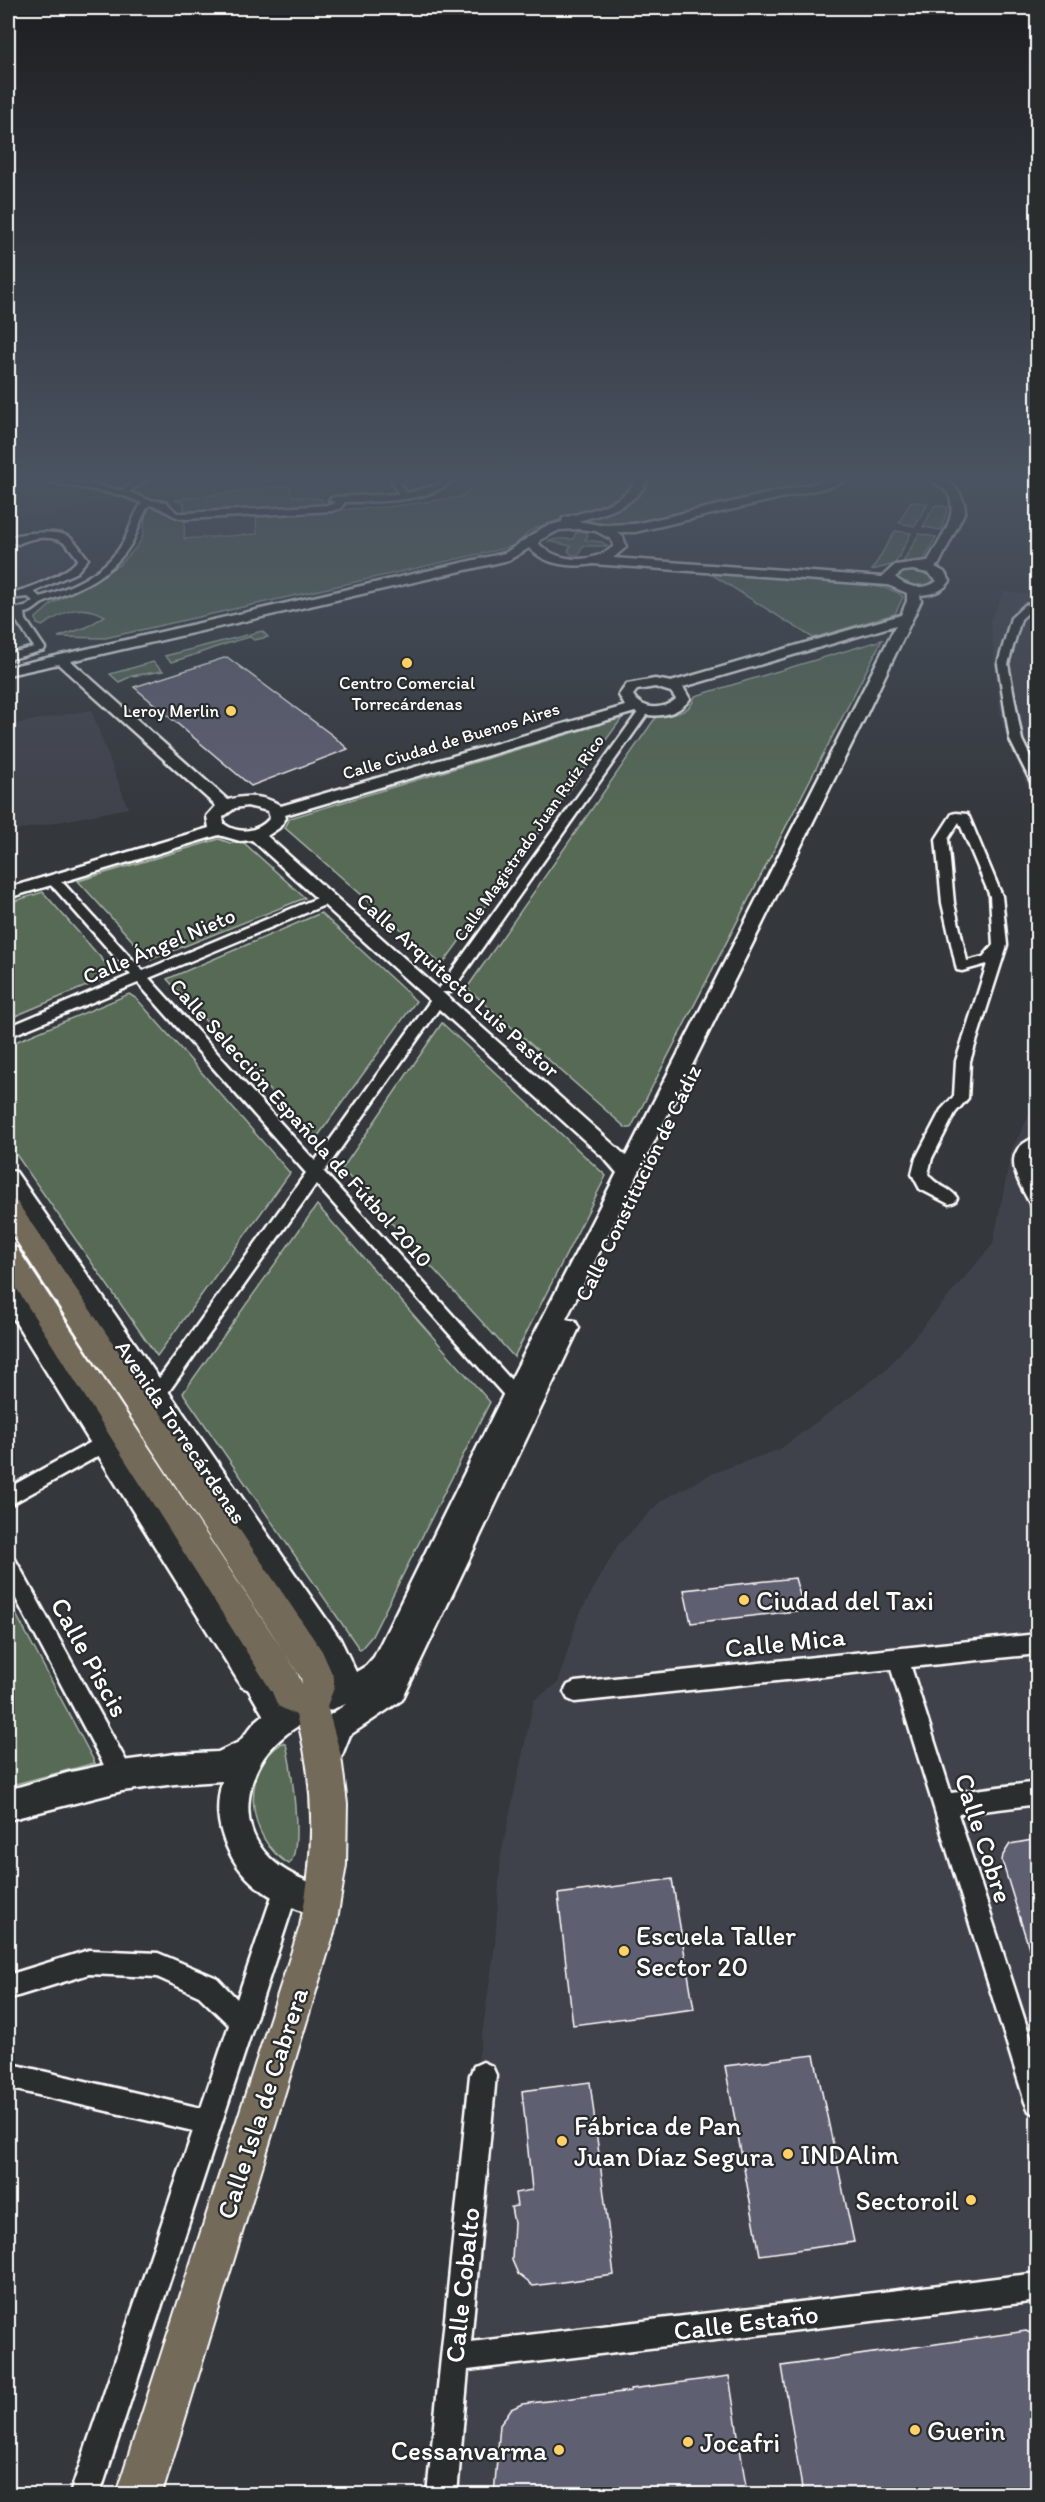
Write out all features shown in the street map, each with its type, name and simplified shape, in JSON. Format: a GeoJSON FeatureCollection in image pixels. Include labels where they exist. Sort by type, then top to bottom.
{"type":"FeatureCollection","features":[{"type":"Feature","properties":{"kind":"main road","name":"Avenida Torrecárdenas"},"geometry":{"type":"LineString","coordinates":[[8,1209],[311,1662],[316,1672],[309,1699],[284,1681],[8,1255]]}},
{"type":"Feature","properties":{"kind":"main road","name":"Calle Isla de Cabrera"},"geometry":{"type":"LineString","coordinates":[[139,2494],[308,1959],[323,1903],[328,1868],[329,1835],[325,1759],[309,1699]]}},
{"type":"Feature","properties":{"kind":"street"},"geometry":{"type":"LineString","coordinates":[[8,612],[33,607],[39,601],[63,592]]}},
{"type":"Feature","properties":{"kind":"street"},"geometry":{"type":"LineString","coordinates":[[8,671],[354,592]]}},
{"type":"Feature","properties":{"kind":"street"},"geometry":{"type":"LineString","coordinates":[[8,676],[374,592]]}},
{"type":"Feature","properties":{"kind":"street","name":"Calle Constitución de Cádiz"},"geometry":{"type":"LineString","coordinates":[[309,1699],[373,1679],[384,1666],[515,1396],[903,629],[926,592]]}},
{"type":"Feature","properties":{"kind":"street"},"geometry":{"type":"LineString","coordinates":[[8,596],[34,595],[39,601]]}},
{"type":"Feature","properties":{"kind":"street"},"geometry":{"type":"LineString","coordinates":[[1038,606],[1023,610],[1016,618],[1003,664],[1016,740],[1038,784]]}},
{"type":"Feature","properties":{"kind":"street"},"geometry":{"type":"LineString","coordinates":[[8,657],[39,649],[40,646],[21,620],[20,611]]}},
{"type":"Feature","properties":{"kind":"street","name":"Calle Constitución de Cádiz"},"geometry":{"type":"LineString","coordinates":[[325,1759],[340,1725],[392,1690],[903,629]]}},
{"type":"Feature","properties":{"kind":"street","name":"Calle Ciudad de Buenos Aires"},"geometry":{"type":"LineString","coordinates":[[636,705],[628,691],[638,685],[655,683],[676,690],[877,634],[903,629]]}},
{"type":"Feature","properties":{"kind":"street"},"geometry":{"type":"LineString","coordinates":[[72,661],[232,804],[218,811],[217,826]]}},
{"type":"Feature","properties":{"kind":"street","name":"Calle Ciudad de Buenos Aires"},"geometry":{"type":"LineString","coordinates":[[232,804],[256,801],[274,809],[636,705],[655,711],[675,708],[681,704],[676,690]]}},
{"type":"Feature","properties":{"kind":"street","name":"Calle Magistrado Juan Ruíz Rico"},"geometry":{"type":"LineString","coordinates":[[156,1396],[442,994],[636,705]]}},
{"type":"Feature","properties":{"kind":"street"},"geometry":{"type":"LineString","coordinates":[[8,885],[217,826],[236,835],[262,831],[275,824],[278,818],[274,809]]}},
{"type":"Feature","properties":{"kind":"street"},"geometry":{"type":"LineString","coordinates":[[949,1198],[926,1185],[920,1174],[924,1158],[949,1110],[961,1098],[963,1060],[1000,945],[996,896],[963,817],[956,818],[942,839],[948,903],[962,967],[988,960],[1000,945]]}},
{"type":"Feature","properties":{"kind":"street"},"geometry":{"type":"LineString","coordinates":[[8,893],[217,826]]}},
{"type":"Feature","properties":{"kind":"street","name":"Calle Arquitecto Luis Pastor"},"geometry":{"type":"LineString","coordinates":[[262,831],[327,899],[442,994]]}},
{"type":"Feature","properties":{"kind":"street","name":"Calle Arquitecto Luis Pastor"},"geometry":{"type":"LineString","coordinates":[[262,831],[442,994],[611,1153],[633,1164]]}},
{"type":"Feature","properties":{"kind":"street","name":"Calle Selección Española de Fútbol 2010"},"geometry":{"type":"LineString","coordinates":[[51,880],[515,1396]]}},
{"type":"Feature","properties":{"kind":"street","name":"Calle Ángel Nieto"},"geometry":{"type":"LineString","coordinates":[[8,1032],[327,899]]}},
{"type":"Feature","properties":{"kind":"street"},"geometry":{"type":"LineString","coordinates":[[1038,1142],[1024,1150],[1020,1156],[1023,1173],[1038,1203]]}},
{"type":"Feature","properties":{"kind":"street","name":"Avenida Torrecárdenas"},"geometry":{"type":"LineString","coordinates":[[8,1178],[330,1649],[341,1671],[309,1699]]}},
{"type":"Feature","properties":{"kind":"street"},"geometry":{"type":"LineString","coordinates":[[8,1291],[252,1677],[309,1699],[250,1752],[220,1767],[175,1769],[122,1776],[67,1788],[8,1805]]}},
{"type":"Feature","properties":{"kind":"street"},"geometry":{"type":"LineString","coordinates":[[8,1498],[104,1443]]}},
{"type":"Feature","properties":{"kind":"street","name":"Calle Piscis"},"geometry":{"type":"LineString","coordinates":[[8,1566],[122,1776]]}},
{"type":"Feature","properties":{"kind":"street","name":"Calle Mica"},"geometry":{"type":"LineString","coordinates":[[575,1692],[1038,1644]]}},
{"type":"Feature","properties":{"kind":"street","name":"Calle Cobre"},"geometry":{"type":"LineString","coordinates":[[898,1659],[1038,2102]]}},
{"type":"Feature","properties":{"kind":"street"},"geometry":{"type":"LineString","coordinates":[[234,1796],[241,1770],[250,1752]]}},
{"type":"Feature","properties":{"kind":"street"},"geometry":{"type":"LineString","coordinates":[[220,1767],[233,1786],[234,1822],[243,1850],[256,1867],[286,1890],[323,1903]]}},
{"type":"Feature","properties":{"kind":"street"},"geometry":{"type":"LineString","coordinates":[[943,1804],[1038,1793]]}},
{"type":"Feature","properties":{"kind":"street","name":"Calle Isla de Cabrera"},"geometry":{"type":"LineString","coordinates":[[85,2494],[286,1890]]}},
{"type":"Feature","properties":{"kind":"street"},"geometry":{"type":"LineString","coordinates":[[8,1987],[89,1962],[158,1965],[208,1988],[242,2021]]}},
{"type":"Feature","properties":{"kind":"street"},"geometry":{"type":"LineString","coordinates":[[8,2075],[207,2122]]}},
{"type":"Feature","properties":{"kind":"street","name":"Calle Cobalto"},"geometry":{"type":"LineString","coordinates":[[442,2494],[483,2075]]}},
{"type":"Feature","properties":{"kind":"street","name":"Calle Estaño"},"geometry":{"type":"LineString","coordinates":[[455,2358],[1038,2287]]}},
{"type":"Feature","properties":{"kind":"shaded area"},"geometry":{"type":"Polygon","coordinates":[[[1005,592],[1037,597],[1037,809],[1006,736],[1001,718],[990,620],[1005,592]]]}},
{"type":"Feature","properties":{"kind":"shaded area"},"geometry":{"type":"Polygon","coordinates":[[[91,710],[128,808],[8,832],[8,725],[91,710]]]}},
{"type":"Feature","properties":{"kind":"shaded area"},"geometry":{"type":"Polygon","coordinates":[[[1037,1100],[1037,2494],[423,2494],[469,2124],[495,1945],[501,1855],[534,1700],[558,1683],[578,1617],[618,1545],[661,1501],[711,1474],[780,1449],[885,1371],[993,1244],[1012,1149],[1037,1100]]]}},
{"type":"Feature","properties":{"kind":"green space"},"geometry":{"type":"Polygon","coordinates":[[[73,592],[311,592],[105,638],[58,637],[87,627],[105,616],[87,610],[79,609],[65,613],[42,626],[37,624],[36,618],[53,603],[73,592]]]}},
{"type":"Feature","properties":{"kind":"green space"},"geometry":{"type":"Polygon","coordinates":[[[739,592],[893,592],[903,597],[895,614],[813,638],[739,592]]]}},
{"type":"Feature","properties":{"kind":"green space"},"geometry":{"type":"Polygon","coordinates":[[[262,631],[268,637],[254,640],[250,637],[171,662],[165,656],[262,631]]]}},
{"type":"Feature","properties":{"kind":"green space"},"geometry":{"type":"Polygon","coordinates":[[[882,640],[631,1128],[626,1128],[467,988],[656,717],[685,710],[693,702],[695,696],[882,640]]]}},
{"type":"Feature","properties":{"kind":"green space"},"geometry":{"type":"Polygon","coordinates":[[[153,662],[163,671],[132,676],[119,682],[110,674],[153,662]]]}},
{"type":"Feature","properties":{"kind":"green space"},"geometry":{"type":"Polygon","coordinates":[[[622,718],[442,965],[285,828],[290,818],[622,718]]]}},
{"type":"Feature","properties":{"kind":"green space"},"geometry":{"type":"Polygon","coordinates":[[[219,839],[230,843],[243,842],[305,898],[150,960],[78,881],[219,839]]]}},
{"type":"Feature","properties":{"kind":"green space"},"geometry":{"type":"Polygon","coordinates":[[[43,892],[115,974],[8,1019],[8,903],[43,892]]]}},
{"type":"Feature","properties":{"kind":"green space"},"geometry":{"type":"Polygon","coordinates":[[[321,913],[416,1001],[315,1140],[167,979],[321,913]]]}},
{"type":"Feature","properties":{"kind":"green space"},"geometry":{"type":"Polygon","coordinates":[[[129,994],[137,999],[290,1173],[157,1356],[8,1143],[8,1045],[129,994]]]}},
{"type":"Feature","properties":{"kind":"green space"},"geometry":{"type":"Polygon","coordinates":[[[442,1023],[606,1176],[514,1357],[342,1169],[442,1023]]]}},
{"type":"Feature","properties":{"kind":"green space"},"geometry":{"type":"Polygon","coordinates":[[[317,1205],[490,1402],[372,1636],[360,1650],[183,1393],[317,1205]]]}},
{"type":"Feature","properties":{"kind":"green space"},"geometry":{"type":"Polygon","coordinates":[[[8,1599],[95,1763],[8,1786],[8,1599]]]}},
{"type":"Feature","properties":{"kind":"green space"},"geometry":{"type":"Polygon","coordinates":[[[282,1743],[286,1744],[295,1807],[296,1842],[289,1864],[275,1853],[264,1839],[257,1823],[254,1805],[254,1787],[259,1770],[268,1755],[282,1743]]]}},
{"type":"Feature","properties":{"kind":"building","name":"Leroy Merlin"},"geometry":{"type":"Polygon","coordinates":[[[227,657],[348,749],[251,786],[134,687],[227,657]]]}},
{"type":"Feature","properties":{"kind":"building","name":"Ciudad del Taxi"},"geometry":{"type":"Polygon","coordinates":[[[795,1578],[804,1610],[691,1623],[684,1590],[795,1578]]]}},
{"type":"Feature","properties":{"kind":"building"},"geometry":{"type":"Polygon","coordinates":[[[1038,1839],[1038,1966],[1035,1967],[1002,1861],[1010,1844],[1038,1839]]]}},
{"type":"Feature","properties":{"kind":"building","name":"Escuela Taller Sector 20"},"geometry":{"type":"Polygon","coordinates":[[[672,1879],[694,2009],[573,2025],[558,1894],[672,1879]]]}},
{"type":"Feature","properties":{"kind":"building","name":"INDAlim"},"geometry":{"type":"Polygon","coordinates":[[[814,2055],[854,2242],[760,2255],[725,2066],[814,2055]]]}},
{"type":"Feature","properties":{"kind":"building","name":"Fábrica de Pan Juan Díaz Segura"},"geometry":{"type":"Polygon","coordinates":[[[590,2082],[614,2275],[533,2286],[518,2274],[512,2260],[514,2223],[511,2207],[517,2206],[515,2193],[532,2190],[522,2091],[590,2082]]]}},
{"type":"Feature","properties":{"kind":"building","name":"Guerin"},"geometry":{"type":"Polygon","coordinates":[[[1026,2331],[1038,2337],[1038,2494],[803,2494],[782,2366],[1026,2331]]]}},
{"type":"Feature","properties":{"kind":"building"},"geometry":{"type":"Polygon","coordinates":[[[729,2376],[747,2494],[494,2494],[500,2425],[511,2409],[522,2404],[729,2376]]]}},
{"type":"Feature","properties":{"kind":"place","name":"Centro Comercial Torrecárdenas"},"geometry":{"type":"Point","coordinates":[407,663]}},
{"type":"Feature","properties":{"kind":"place","name":"Leroy Merlin"},"geometry":{"type":"Point","coordinates":[231,711]}},
{"type":"Feature","properties":{"kind":"place","name":"Ciudad del Taxi"},"geometry":{"type":"Point","coordinates":[744,1600]}},
{"type":"Feature","properties":{"kind":"place","name":"Escuela Taller Sector 20"},"geometry":{"type":"Point","coordinates":[624,1951]}},
{"type":"Feature","properties":{"kind":"place","name":"Fábrica de Pan Juan Díaz Segura"},"geometry":{"type":"Point","coordinates":[562,2141]}},
{"type":"Feature","properties":{"kind":"place","name":"INDAlim"},"geometry":{"type":"Point","coordinates":[788,2154]}},
{"type":"Feature","properties":{"kind":"place","name":"Sectoroil"},"geometry":{"type":"Point","coordinates":[971,2200]}},
{"type":"Feature","properties":{"kind":"place","name":"Guerin"},"geometry":{"type":"Point","coordinates":[915,2430]}},
{"type":"Feature","properties":{"kind":"place","name":"Jocafri"},"geometry":{"type":"Point","coordinates":[688,2442]}},
{"type":"Feature","properties":{"kind":"place","name":"Cessanvarma"},"geometry":{"type":"Point","coordinates":[559,2450]}}]}
